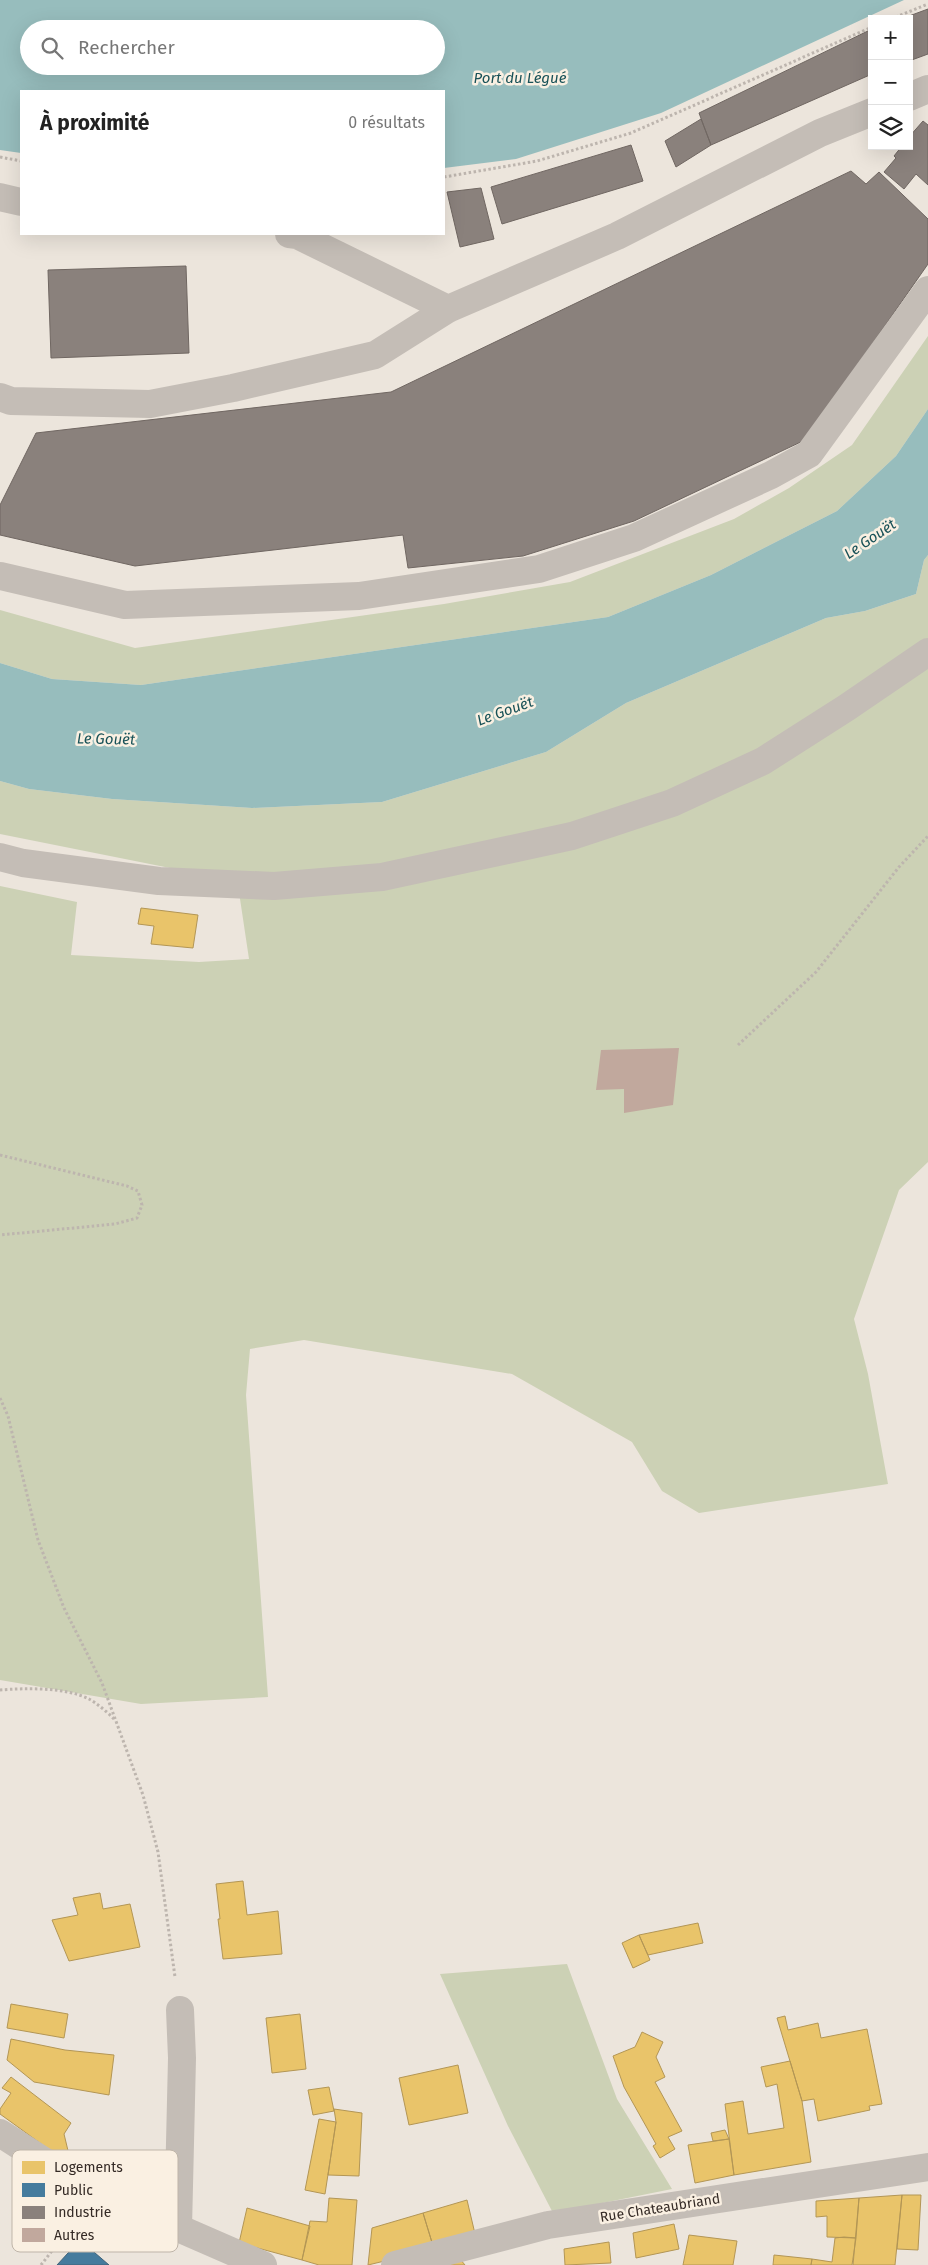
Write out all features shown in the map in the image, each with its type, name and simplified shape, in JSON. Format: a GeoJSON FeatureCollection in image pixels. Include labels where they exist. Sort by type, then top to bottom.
{"type":"FeatureCollection","features":[{"type":"Feature","properties":{"kind":"street"},"geometry":{"type":"LineString","coordinates":[[913,96],[928,90]]}},
{"type":"Feature","properties":{"kind":"street"},"geometry":{"type":"LineString","coordinates":[[0,397],[11,401],[150,404],[233,388],[375,355],[448,309],[617,236],[820,133],[868,114]]}},
{"type":"Feature","properties":{"kind":"street"},"geometry":{"type":"LineString","coordinates":[[0,197],[20,202]]}},
{"type":"Feature","properties":{"kind":"street"},"geometry":{"type":"LineString","coordinates":[[297,235],[448,309]]}},
{"type":"Feature","properties":{"kind":"street"},"geometry":{"type":"LineString","coordinates":[[0,576],[125,605],[359,596],[540,569],[634,538],[771,475],[808,454],[928,290]]}},
{"type":"Feature","properties":{"kind":"street"},"geometry":{"type":"LineString","coordinates":[[0,857],[23,863],[159,881],[274,886],[382,877],[563,838],[672,803],[763,761],[846,708],[928,652]]}},
{"type":"Feature","properties":{"kind":"street"},"geometry":{"type":"LineString","coordinates":[[180,2010],[182,2058],[178,2228],[263,2265]]}},
{"type":"Feature","properties":{"kind":"street"},"geometry":{"type":"LineString","coordinates":[[0,2133],[26,2150]]}},
{"type":"Feature","properties":{"kind":"street","name":"Rue Chateaubriand"},"geometry":{"type":"LineString","coordinates":[[395,2265],[548,2226],[928,2167]]}},
{"type":"Feature","properties":{"kind":"path"},"geometry":{"type":"LineString","coordinates":[[901,15],[928,4]]}},
{"type":"Feature","properties":{"kind":"path"},"geometry":{"type":"LineString","coordinates":[[445,177],[537,161],[631,133],[868,29]]}},
{"type":"Feature","properties":{"kind":"path"},"geometry":{"type":"LineString","coordinates":[[0,157],[20,162]]}},
{"type":"Feature","properties":{"kind":"path"},"geometry":{"type":"LineString","coordinates":[[738,1045],[816,972],[899,867],[928,836]]}},
{"type":"Feature","properties":{"kind":"path"},"geometry":{"type":"LineString","coordinates":[[0,1155],[127,1186],[138,1191],[142,1205],[137,1218],[115,1224],[0,1235]]}},
{"type":"Feature","properties":{"kind":"path"},"geometry":{"type":"LineString","coordinates":[[0,1398],[8,1416],[38,1540],[64,1608],[102,1683],[143,1795],[158,1852],[180,2010]]}},
{"type":"Feature","properties":{"kind":"path"},"geometry":{"type":"LineString","coordinates":[[0,1690],[19,1689],[66,1692],[90,1699],[115,1719]]}},
{"type":"Feature","properties":{"kind":"path"},"geometry":{"type":"LineString","coordinates":[[41,2265],[51,2252]]}},
{"type":"Feature","properties":{"kind":"green space"},"geometry":{"type":"Polygon","coordinates":[[[928,336],[928,409],[896,456],[837,511],[711,575],[608,617],[141,685],[52,679],[0,663],[0,610],[135,648],[444,604],[570,582],[734,519],[789,488],[852,445],[928,336]]]}},
{"type":"Feature","properties":{"kind":"green space"},"geometry":{"type":"Polygon","coordinates":[[[928,555],[928,1162],[899,1190],[854,1319],[868,1374],[888,1484],[699,1513],[662,1491],[632,1442],[512,1374],[304,1340],[250,1349],[246,1395],[268,1697],[141,1704],[0,1680],[0,886],[77,902],[71,955],[199,962],[249,959],[236,872],[185,871],[0,834],[0,781],[29,789],[112,799],[252,808],[382,802],[546,752],[626,703],[826,618],[865,611],[916,594],[924,560],[928,555]]]}},
{"type":"Feature","properties":{"kind":"green space"},"geometry":{"type":"Polygon","coordinates":[[[567,1964],[617,2099],[672,2189],[553,2213],[508,2126],[440,1974],[567,1964]]]}},
{"type":"Feature","properties":{"kind":"water","name":"Port du Légué"},"geometry":{"type":"Polygon","coordinates":[[[0,0],[904,0],[868,15],[868,17],[661,113],[516,159],[445,168],[445,90],[20,90],[20,153],[0,150],[0,0]]]}},
{"type":"Feature","properties":{"kind":"water","name":"Le Gouët"},"geometry":{"type":"Polygon","coordinates":[[[928,409],[928,555],[924,560],[916,594],[865,611],[826,618],[626,703],[546,752],[382,802],[252,808],[112,799],[29,789],[0,781],[0,663],[52,679],[141,685],[608,617],[711,575],[837,511],[896,456],[928,409]]]}},
{"type":"Feature","properties":{"kind":"building: Logements"},"geometry":{"type":"Polygon","coordinates":[[[141,908],[198,915],[193,948],[151,944],[154,926],[138,924],[141,908]]]}},
{"type":"Feature","properties":{"kind":"building: Logements"},"geometry":{"type":"Polygon","coordinates":[[[243,1881],[247,1915],[278,1911],[282,1954],[223,1959],[216,1884],[243,1881]]]}},
{"type":"Feature","properties":{"kind":"building: Logements"},"geometry":{"type":"Polygon","coordinates":[[[100,1893],[103,1909],[130,1904],[140,1947],[69,1961],[52,1920],[78,1915],[73,1898],[100,1893]]]}},
{"type":"Feature","properties":{"kind":"building: Logements"},"geometry":{"type":"Polygon","coordinates":[[[698,1923],[703,1943],[648,1955],[639,1935],[698,1923]]]}},
{"type":"Feature","properties":{"kind":"building: Logements"},"geometry":{"type":"Polygon","coordinates":[[[639,1935],[650,1960],[633,1968],[622,1943],[639,1935]]]}},
{"type":"Feature","properties":{"kind":"building: Logements"},"geometry":{"type":"Polygon","coordinates":[[[11,2004],[68,2014],[64,2038],[7,2028],[11,2004]]]}},
{"type":"Feature","properties":{"kind":"building: Logements"},"geometry":{"type":"Polygon","coordinates":[[[300,2014],[306,2069],[272,2073],[266,2018],[300,2014]]]}},
{"type":"Feature","properties":{"kind":"building: Logements"},"geometry":{"type":"Polygon","coordinates":[[[785,2016],[788,2030],[818,2023],[821,2038],[867,2029],[882,2104],[869,2106],[870,2110],[818,2121],[814,2099],[802,2101],[777,2018],[785,2016]]]}},
{"type":"Feature","properties":{"kind":"building: Logements"},"geometry":{"type":"Polygon","coordinates":[[[642,2032],[663,2042],[656,2057],[665,2077],[655,2082],[682,2131],[668,2137],[675,2149],[660,2158],[653,2146],[656,2144],[624,2087],[613,2056],[635,2047],[642,2032]]]}},
{"type":"Feature","properties":{"kind":"building: Logements"},"geometry":{"type":"Polygon","coordinates":[[[11,2039],[65,2050],[114,2055],[109,2095],[34,2082],[7,2060],[11,2039]]]}},
{"type":"Feature","properties":{"kind":"building: Logements"},"geometry":{"type":"Polygon","coordinates":[[[790,2061],[802,2101],[811,2162],[734,2175],[725,2104],[743,2101],[748,2134],[784,2128],[777,2084],[766,2087],[761,2067],[790,2061]]]}},
{"type":"Feature","properties":{"kind":"building: Logements"},"geometry":{"type":"Polygon","coordinates":[[[458,2065],[468,2113],[409,2125],[399,2078],[458,2065]]]}},
{"type":"Feature","properties":{"kind":"building: Logements"},"geometry":{"type":"Polygon","coordinates":[[[11,2077],[71,2123],[64,2134],[68,2150],[50,2150],[0,2114],[0,2109],[11,2093],[2,2088],[11,2077]]]}},
{"type":"Feature","properties":{"kind":"building: Logements"},"geometry":{"type":"Polygon","coordinates":[[[329,2087],[334,2111],[313,2115],[308,2090],[329,2087]]]}},
{"type":"Feature","properties":{"kind":"building: Logements"},"geometry":{"type":"Polygon","coordinates":[[[334,2109],[362,2113],[359,2176],[328,2175],[336,2122],[334,2109]]]}},
{"type":"Feature","properties":{"kind":"building: Logements"},"geometry":{"type":"Polygon","coordinates":[[[319,2119],[336,2122],[325,2194],[305,2190],[319,2119]]]}},
{"type":"Feature","properties":{"kind":"building: Logements"},"geometry":{"type":"Polygon","coordinates":[[[725,2130],[729,2139],[713,2141],[711,2133],[725,2130]]]}},
{"type":"Feature","properties":{"kind":"building: Logements"},"geometry":{"type":"Polygon","coordinates":[[[729,2139],[734,2175],[695,2183],[688,2145],[729,2139]]]}},
{"type":"Feature","properties":{"kind":"building: Logements"},"geometry":{"type":"Polygon","coordinates":[[[902,2195],[921,2195],[918,2250],[897,2249],[902,2195]]]}},
{"type":"Feature","properties":{"kind":"building: Logements"},"geometry":{"type":"Polygon","coordinates":[[[902,2195],[895,2265],[853,2265],[859,2198],[902,2195]]]}},
{"type":"Feature","properties":{"kind":"building: Logements"},"geometry":{"type":"Polygon","coordinates":[[[329,2198],[357,2200],[352,2265],[319,2265],[302,2260],[310,2221],[327,2222],[329,2198]]]}},
{"type":"Feature","properties":{"kind":"building: Logements"},"geometry":{"type":"Polygon","coordinates":[[[859,2198],[856,2238],[827,2237],[827,2216],[816,2217],[816,2201],[859,2198]]]}},
{"type":"Feature","properties":{"kind":"building: Logements"},"geometry":{"type":"Polygon","coordinates":[[[467,2200],[476,2238],[434,2249],[423,2213],[467,2200]]]}},
{"type":"Feature","properties":{"kind":"building: Logements"},"geometry":{"type":"Polygon","coordinates":[[[247,2208],[310,2226],[302,2260],[239,2243],[247,2208]]]}},
{"type":"Feature","properties":{"kind":"building: Logements"},"geometry":{"type":"Polygon","coordinates":[[[423,2213],[434,2249],[368,2265],[372,2228],[423,2213]]]}},
{"type":"Feature","properties":{"kind":"building: Logements"},"geometry":{"type":"Polygon","coordinates":[[[674,2224],[679,2249],[636,2258],[633,2233],[674,2224]]]}},
{"type":"Feature","properties":{"kind":"building: Logements"},"geometry":{"type":"Polygon","coordinates":[[[689,2235],[737,2241],[733,2265],[683,2265],[689,2235]]]}},
{"type":"Feature","properties":{"kind":"building: Logements"},"geometry":{"type":"Polygon","coordinates":[[[835,2238],[856,2238],[852,2265],[811,2265],[812,2259],[832,2262],[835,2238]]]}},
{"type":"Feature","properties":{"kind":"building: Logements"},"geometry":{"type":"Polygon","coordinates":[[[609,2242],[611,2263],[565,2265],[564,2249],[609,2242]]]}},
{"type":"Feature","properties":{"kind":"building: Logements"},"geometry":{"type":"Polygon","coordinates":[[[774,2255],[812,2259],[811,2265],[773,2265],[774,2255]]]}},
{"type":"Feature","properties":{"kind":"building: Logements"},"geometry":{"type":"Polygon","coordinates":[[[460,2259],[465,2265],[446,2265],[460,2259]]]}},
{"type":"Feature","properties":{"kind":"building: Public"},"geometry":{"type":"Polygon","coordinates":[[[69,2252],[94,2252],[109,2265],[57,2265],[69,2252]]]}},
{"type":"Feature","properties":{"kind":"building: Industrie"},"geometry":{"type":"Polygon","coordinates":[[[928,9],[928,54],[913,60],[913,15],[928,9]]]}},
{"type":"Feature","properties":{"kind":"building: Industrie"},"geometry":{"type":"Polygon","coordinates":[[[868,31],[868,76],[711,145],[699,113],[868,31]]]}},
{"type":"Feature","properties":{"kind":"building: Industrie"},"geometry":{"type":"Polygon","coordinates":[[[701,119],[711,145],[676,167],[665,141],[701,119]]]}},
{"type":"Feature","properties":{"kind":"building: Industrie"},"geometry":{"type":"Polygon","coordinates":[[[923,121],[928,125],[928,185],[916,174],[904,189],[884,172],[896,158],[894,156],[899,150],[913,150],[913,132],[923,121]]]}},
{"type":"Feature","properties":{"kind":"building: Industrie"},"geometry":{"type":"Polygon","coordinates":[[[631,145],[643,181],[502,224],[491,187],[631,145]]]}},
{"type":"Feature","properties":{"kind":"building: Industrie"},"geometry":{"type":"Polygon","coordinates":[[[851,171],[866,184],[879,172],[928,219],[928,264],[805,440],[634,521],[523,556],[408,568],[403,535],[135,566],[0,535],[0,505],[36,433],[391,392],[851,171]]]}},
{"type":"Feature","properties":{"kind":"building: Industrie"},"geometry":{"type":"Polygon","coordinates":[[[481,188],[494,239],[460,247],[447,192],[481,188]]]}},
{"type":"Feature","properties":{"kind":"building: Industrie"},"geometry":{"type":"Polygon","coordinates":[[[186,266],[189,353],[51,358],[48,270],[186,266]]]}},
{"type":"Feature","properties":{"kind":"building: Autres"},"geometry":{"type":"Polygon","coordinates":[[[679,1048],[673,1105],[624,1113],[624,1089],[596,1090],[601,1050],[679,1048]]]}}]}
